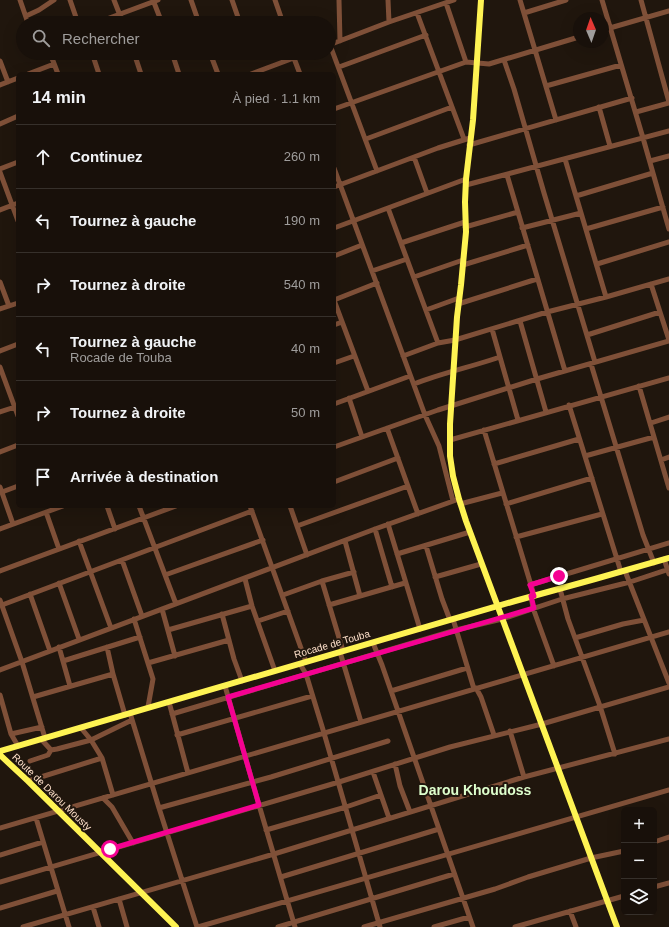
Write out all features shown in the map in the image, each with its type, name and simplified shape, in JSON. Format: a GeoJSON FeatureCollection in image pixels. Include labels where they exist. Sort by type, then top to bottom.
{"type":"FeatureCollection","features":[{"type":"Feature","properties":{"kind":"main road"},"geometry":{"type":"LineString","coordinates":[[481,0],[477,64],[468,141],[463,263],[450,406],[450,440],[457,501],[559,768],[617,927]]}},
{"type":"Feature","properties":{"kind":"main road","name":"Rocade de Touba"},"geometry":{"type":"LineString","coordinates":[[0,751],[497,606],[667,559]]}},
{"type":"Feature","properties":{"kind":"main road","name":"Route de Darou Mousty"},"geometry":{"type":"LineString","coordinates":[[0,755],[28,780],[176,927]]}},
{"type":"Feature","properties":{"kind":"street"},"geometry":{"type":"LineString","coordinates":[[20,0],[26,16],[39,10],[54,0]]}},
{"type":"Feature","properties":{"kind":"street"},"geometry":{"type":"LineString","coordinates":[[70,0],[76,16]]}},
{"type":"Feature","properties":{"kind":"street"},"geometry":{"type":"LineString","coordinates":[[114,0],[120,14]]}},
{"type":"Feature","properties":{"kind":"street"},"geometry":{"type":"LineString","coordinates":[[190,0],[196,16]]}},
{"type":"Feature","properties":{"kind":"street"},"geometry":{"type":"LineString","coordinates":[[232,0],[238,16]]}},
{"type":"Feature","properties":{"kind":"street"},"geometry":{"type":"LineString","coordinates":[[275,0],[280,16]]}},
{"type":"Feature","properties":{"kind":"street"},"geometry":{"type":"LineString","coordinates":[[339,0],[340,41]]}},
{"type":"Feature","properties":{"kind":"street"},"geometry":{"type":"LineString","coordinates":[[388,0],[389,22]]}},
{"type":"Feature","properties":{"kind":"street"},"geometry":{"type":"LineString","coordinates":[[336,43],[389,22],[454,0]]}},
{"type":"Feature","properties":{"kind":"street"},"geometry":{"type":"LineString","coordinates":[[520,0],[556,120]]}},
{"type":"Feature","properties":{"kind":"street"},"geometry":{"type":"LineString","coordinates":[[524,13],[566,0]]}},
{"type":"Feature","properties":{"kind":"street"},"geometry":{"type":"LineString","coordinates":[[602,0],[632,98],[669,229]]}},
{"type":"Feature","properties":{"kind":"street"},"geometry":{"type":"LineString","coordinates":[[636,112],[669,102],[640,0]]}},
{"type":"Feature","properties":{"kind":"street"},"geometry":{"type":"LineString","coordinates":[[115,16],[155,1],[160,16]]}},
{"type":"Feature","properties":{"kind":"street"},"geometry":{"type":"LineString","coordinates":[[446,3],[466,62]]}},
{"type":"Feature","properties":{"kind":"street"},"geometry":{"type":"LineString","coordinates":[[611,28],[669,11]]}},
{"type":"Feature","properties":{"kind":"street"},"geometry":{"type":"LineString","coordinates":[[417,13],[438,71],[468,141]]}},
{"type":"Feature","properties":{"kind":"street"},"geometry":{"type":"LineString","coordinates":[[339,67],[426,35]]}},
{"type":"Feature","properties":{"kind":"street"},"geometry":{"type":"LineString","coordinates":[[336,108],[466,62],[489,64],[573,39]]}},
{"type":"Feature","properties":{"kind":"street"},"geometry":{"type":"LineString","coordinates":[[53,60],[57,72]]}},
{"type":"Feature","properties":{"kind":"street"},"geometry":{"type":"LineString","coordinates":[[94,60],[98,72]]}},
{"type":"Feature","properties":{"kind":"street"},"geometry":{"type":"LineString","coordinates":[[136,60],[140,72]]}},
{"type":"Feature","properties":{"kind":"street"},"geometry":{"type":"LineString","coordinates":[[174,60],[178,72]]}},
{"type":"Feature","properties":{"kind":"street"},"geometry":{"type":"LineString","coordinates":[[213,60],[217,72]]}},
{"type":"Feature","properties":{"kind":"street"},"geometry":{"type":"LineString","coordinates":[[255,72],[282,60]]}},
{"type":"Feature","properties":{"kind":"street"},"geometry":{"type":"LineString","coordinates":[[295,60],[299,72]]}},
{"type":"Feature","properties":{"kind":"street"},"geometry":{"type":"LineString","coordinates":[[336,60],[377,171]]}},
{"type":"Feature","properties":{"kind":"street"},"geometry":{"type":"LineString","coordinates":[[504,60],[587,335],[601,397],[654,563]]}},
{"type":"Feature","properties":{"kind":"street"},"geometry":{"type":"LineString","coordinates":[[0,61],[8,82]]}},
{"type":"Feature","properties":{"kind":"street"},"geometry":{"type":"LineString","coordinates":[[33,72],[54,64]]}},
{"type":"Feature","properties":{"kind":"street"},"geometry":{"type":"LineString","coordinates":[[546,86],[621,65]]}},
{"type":"Feature","properties":{"kind":"street"},"geometry":{"type":"LineString","coordinates":[[0,85],[16,79]]}},
{"type":"Feature","properties":{"kind":"street"},"geometry":{"type":"LineString","coordinates":[[457,501],[439,446],[410,376],[377,283],[353,221],[337,186],[414,157],[468,141],[526,129],[632,98]]}},
{"type":"Feature","properties":{"kind":"street"},"geometry":{"type":"LineString","coordinates":[[366,139],[452,106]]}},
{"type":"Feature","properties":{"kind":"street"},"geometry":{"type":"LineString","coordinates":[[599,107],[610,146]]}},
{"type":"Feature","properties":{"kind":"street"},"geometry":{"type":"LineString","coordinates":[[0,124],[16,117]]}},
{"type":"Feature","properties":{"kind":"street"},"geometry":{"type":"LineString","coordinates":[[336,227],[427,193],[466,182],[507,175],[669,131]]}},
{"type":"Feature","properties":{"kind":"street"},"geometry":{"type":"LineString","coordinates":[[650,161],[669,156]]}},
{"type":"Feature","properties":{"kind":"street"},"geometry":{"type":"LineString","coordinates":[[414,157],[427,193]]}},
{"type":"Feature","properties":{"kind":"street"},"geometry":{"type":"LineString","coordinates":[[565,159],[606,297]]}},
{"type":"Feature","properties":{"kind":"street"},"geometry":{"type":"LineString","coordinates":[[0,168],[16,163]]}},
{"type":"Feature","properties":{"kind":"street"},"geometry":{"type":"LineString","coordinates":[[0,172],[16,216]]}},
{"type":"Feature","properties":{"kind":"street"},"geometry":{"type":"LineString","coordinates":[[576,196],[653,172]]}},
{"type":"Feature","properties":{"kind":"street"},"geometry":{"type":"LineString","coordinates":[[507,175],[537,279],[566,371]]}},
{"type":"Feature","properties":{"kind":"street"},"geometry":{"type":"LineString","coordinates":[[0,210],[16,204]]}},
{"type":"Feature","properties":{"kind":"street"},"geometry":{"type":"LineString","coordinates":[[586,229],[663,207]]}},
{"type":"Feature","properties":{"kind":"street"},"geometry":{"type":"LineString","coordinates":[[388,208],[438,342]]}},
{"type":"Feature","properties":{"kind":"street"},"geometry":{"type":"LineString","coordinates":[[401,243],[465,224],[518,212]]}},
{"type":"Feature","properties":{"kind":"street"},"geometry":{"type":"LineString","coordinates":[[522,228],[581,212]]}},
{"type":"Feature","properties":{"kind":"street"},"geometry":{"type":"LineString","coordinates":[[596,264],[669,242]]}},
{"type":"Feature","properties":{"kind":"street"},"geometry":{"type":"LineString","coordinates":[[336,255],[362,245]]}},
{"type":"Feature","properties":{"kind":"street"},"geometry":{"type":"LineString","coordinates":[[414,277],[528,245]]}},
{"type":"Feature","properties":{"kind":"street"},"geometry":{"type":"LineString","coordinates":[[372,271],[407,259]]}},
{"type":"Feature","properties":{"kind":"street"},"geometry":{"type":"LineString","coordinates":[[426,310],[537,279]]}},
{"type":"Feature","properties":{"kind":"street"},"geometry":{"type":"LineString","coordinates":[[403,356],[438,342],[455,340],[547,312],[669,279]]}},
{"type":"Feature","properties":{"kind":"street"},"geometry":{"type":"LineString","coordinates":[[0,282],[9,306]]}},
{"type":"Feature","properties":{"kind":"street"},"geometry":{"type":"LineString","coordinates":[[336,299],[377,283]]}},
{"type":"Feature","properties":{"kind":"street"},"geometry":{"type":"LineString","coordinates":[[336,446],[450,406],[669,341],[651,284]]}},
{"type":"Feature","properties":{"kind":"street"},"geometry":{"type":"LineString","coordinates":[[0,309],[16,303]]}},
{"type":"Feature","properties":{"kind":"street"},"geometry":{"type":"LineString","coordinates":[[336,306],[368,391]]}},
{"type":"Feature","properties":{"kind":"street"},"geometry":{"type":"LineString","coordinates":[[587,335],[660,312]]}},
{"type":"Feature","properties":{"kind":"street"},"geometry":{"type":"LineString","coordinates":[[520,321],[546,412]]}},
{"type":"Feature","properties":{"kind":"street"},"geometry":{"type":"LineString","coordinates":[[336,324],[342,322]]}},
{"type":"Feature","properties":{"kind":"street"},"geometry":{"type":"LineString","coordinates":[[492,329],[518,420]]}},
{"type":"Feature","properties":{"kind":"street"},"geometry":{"type":"LineString","coordinates":[[0,351],[16,345]]}},
{"type":"Feature","properties":{"kind":"street"},"geometry":{"type":"LineString","coordinates":[[336,362],[354,356]]}},
{"type":"Feature","properties":{"kind":"street"},"geometry":{"type":"LineString","coordinates":[[414,384],[500,357]]}},
{"type":"Feature","properties":{"kind":"street"},"geometry":{"type":"LineString","coordinates":[[0,367],[1,374],[16,410]]}},
{"type":"Feature","properties":{"kind":"street"},"geometry":{"type":"LineString","coordinates":[[336,403],[410,376]]}},
{"type":"Feature","properties":{"kind":"street"},"geometry":{"type":"LineString","coordinates":[[450,440],[569,405],[669,378]]}},
{"type":"Feature","properties":{"kind":"street"},"geometry":{"type":"LineString","coordinates":[[639,386],[669,488]]}},
{"type":"Feature","properties":{"kind":"street"},"geometry":{"type":"LineString","coordinates":[[348,398],[362,437]]}},
{"type":"Feature","properties":{"kind":"street"},"geometry":{"type":"LineString","coordinates":[[569,405],[617,560],[630,582],[669,683]]}},
{"type":"Feature","properties":{"kind":"street"},"geometry":{"type":"LineString","coordinates":[[0,412],[15,407]]}},
{"type":"Feature","properties":{"kind":"street"},"geometry":{"type":"LineString","coordinates":[[650,423],[669,418]]}},
{"type":"Feature","properties":{"kind":"street"},"geometry":{"type":"LineString","coordinates":[[387,428],[418,514]]}},
{"type":"Feature","properties":{"kind":"street"},"geometry":{"type":"LineString","coordinates":[[484,430],[530,585],[534,608],[554,666]]}},
{"type":"Feature","properties":{"kind":"street"},"geometry":{"type":"LineString","coordinates":[[585,456],[654,436]]}},
{"type":"Feature","properties":{"kind":"street"},"geometry":{"type":"LineString","coordinates":[[494,464],[579,439]]}},
{"type":"Feature","properties":{"kind":"street"},"geometry":{"type":"LineString","coordinates":[[0,452],[16,446]]}},
{"type":"Feature","properties":{"kind":"street"},"geometry":{"type":"LineString","coordinates":[[336,481],[398,458]]}},
{"type":"Feature","properties":{"kind":"street"},"geometry":{"type":"LineString","coordinates":[[661,460],[669,458]]}},
{"type":"Feature","properties":{"kind":"street"},"geometry":{"type":"LineString","coordinates":[[506,504],[592,478]]}},
{"type":"Feature","properties":{"kind":"street"},"geometry":{"type":"LineString","coordinates":[[13,524],[1,490],[16,486]]}},
{"type":"Feature","properties":{"kind":"street"},"geometry":{"type":"LineString","coordinates":[[297,526],[408,486]]}},
{"type":"Feature","properties":{"kind":"street"},"geometry":{"type":"LineString","coordinates":[[0,670],[388,524],[457,501],[502,493]]}},
{"type":"Feature","properties":{"kind":"street"},"geometry":{"type":"LineString","coordinates":[[0,529],[57,508]]}},
{"type":"Feature","properties":{"kind":"street"},"geometry":{"type":"LineString","coordinates":[[108,508],[115,529]]}},
{"type":"Feature","properties":{"kind":"street"},"geometry":{"type":"LineString","coordinates":[[140,508],[176,604]]}},
{"type":"Feature","properties":{"kind":"street"},"geometry":{"type":"LineString","coordinates":[[0,571],[171,508]]}},
{"type":"Feature","properties":{"kind":"street"},"geometry":{"type":"LineString","coordinates":[[291,508],[307,555]]}},
{"type":"Feature","properties":{"kind":"street"},"geometry":{"type":"LineString","coordinates":[[51,750],[43,738],[42,727],[33,697],[1,603],[30,594],[154,548],[251,509],[288,611],[312,696],[339,782],[379,925]]}},
{"type":"Feature","properties":{"kind":"street"},"geometry":{"type":"LineString","coordinates":[[46,512],[58,549]]}},
{"type":"Feature","properties":{"kind":"street"},"geometry":{"type":"LineString","coordinates":[[516,537],[602,514]]}},
{"type":"Feature","properties":{"kind":"street"},"geometry":{"type":"LineString","coordinates":[[388,524],[420,629]]}},
{"type":"Feature","properties":{"kind":"street"},"geometry":{"type":"LineString","coordinates":[[376,529],[392,587]]}},
{"type":"Feature","properties":{"kind":"street"},"geometry":{"type":"LineString","coordinates":[[397,554],[470,532]]}},
{"type":"Feature","properties":{"kind":"street"},"geometry":{"type":"LineString","coordinates":[[165,575],[263,540]]}},
{"type":"Feature","properties":{"kind":"street"},"geometry":{"type":"LineString","coordinates":[[79,541],[111,628]]}},
{"type":"Feature","properties":{"kind":"street"},"geometry":{"type":"LineString","coordinates":[[345,541],[360,596]]}},
{"type":"Feature","properties":{"kind":"street"},"geometry":{"type":"LineString","coordinates":[[530,585],[617,560],[669,543]]}},
{"type":"Feature","properties":{"kind":"street"},"geometry":{"type":"LineString","coordinates":[[426,546],[442,599],[456,630],[475,689],[481,697],[494,735]]}},
{"type":"Feature","properties":{"kind":"street"},"geometry":{"type":"LineString","coordinates":[[172,714],[456,630],[502,619],[562,599],[668,571],[667,559]]}},
{"type":"Feature","properties":{"kind":"street"},"geometry":{"type":"LineString","coordinates":[[122,560],[142,616]]}},
{"type":"Feature","properties":{"kind":"street"},"geometry":{"type":"LineString","coordinates":[[435,576],[481,564]]}},
{"type":"Feature","properties":{"kind":"street"},"geometry":{"type":"LineString","coordinates":[[282,595],[354,572]]}},
{"type":"Feature","properties":{"kind":"street"},"geometry":{"type":"LineString","coordinates":[[245,578],[252,606],[275,671]]}},
{"type":"Feature","properties":{"kind":"street"},"geometry":{"type":"LineString","coordinates":[[322,581],[342,652],[343,664],[361,722]]}},
{"type":"Feature","properties":{"kind":"street"},"geometry":{"type":"LineString","coordinates":[[59,583],[79,640]]}},
{"type":"Feature","properties":{"kind":"street"},"geometry":{"type":"LineString","coordinates":[[329,605],[405,583]]}},
{"type":"Feature","properties":{"kind":"street"},"geometry":{"type":"LineString","coordinates":[[560,589],[562,599],[600,706],[615,754]]}},
{"type":"Feature","properties":{"kind":"street"},"geometry":{"type":"LineString","coordinates":[[30,594],[50,651]]}},
{"type":"Feature","properties":{"kind":"street"},"geometry":{"type":"LineString","coordinates":[[168,630],[252,606]]}},
{"type":"Feature","properties":{"kind":"street"},"geometry":{"type":"LineString","coordinates":[[162,609],[175,656]]}},
{"type":"Feature","properties":{"kind":"street"},"geometry":{"type":"LineString","coordinates":[[258,621],[288,611]]}},
{"type":"Feature","properties":{"kind":"street"},"geometry":{"type":"LineString","coordinates":[[222,614],[228,640],[242,681]]}},
{"type":"Feature","properties":{"kind":"street"},"geometry":{"type":"LineString","coordinates":[[134,619],[153,679],[148,707]]}},
{"type":"Feature","properties":{"kind":"street"},"geometry":{"type":"LineString","coordinates":[[575,638],[622,624],[644,620]]}},
{"type":"Feature","properties":{"kind":"street"},"geometry":{"type":"LineString","coordinates":[[0,828],[669,632]]}},
{"type":"Feature","properties":{"kind":"street"},"geometry":{"type":"LineString","coordinates":[[63,661],[140,637]]}},
{"type":"Feature","properties":{"kind":"street"},"geometry":{"type":"LineString","coordinates":[[148,663],[228,640]]}},
{"type":"Feature","properties":{"kind":"street"},"geometry":{"type":"LineString","coordinates":[[372,643],[391,691],[448,854],[462,899],[473,927]]}},
{"type":"Feature","properties":{"kind":"street"},"geometry":{"type":"LineString","coordinates":[[107,647],[112,674],[128,714],[132,720],[198,927],[669,790]]}},
{"type":"Feature","properties":{"kind":"street"},"geometry":{"type":"LineString","coordinates":[[59,648],[70,686]]}},
{"type":"Feature","properties":{"kind":"street"},"geometry":{"type":"LineString","coordinates":[[391,691],[468,668]]}},
{"type":"Feature","properties":{"kind":"street"},"geometry":{"type":"LineString","coordinates":[[33,697],[112,674]]}},
{"type":"Feature","properties":{"kind":"street"},"geometry":{"type":"LineString","coordinates":[[225,686],[294,925]]}},
{"type":"Feature","properties":{"kind":"street"},"geometry":{"type":"LineString","coordinates":[[0,882],[373,772],[414,757],[494,735],[542,724],[669,687]]}},
{"type":"Feature","properties":{"kind":"street"},"geometry":{"type":"LineString","coordinates":[[0,695],[11,734],[18,746]]}},
{"type":"Feature","properties":{"kind":"street"},"geometry":{"type":"LineString","coordinates":[[177,735],[312,696]]}},
{"type":"Feature","properties":{"kind":"street"},"geometry":{"type":"LineString","coordinates":[[169,702],[188,773]]}},
{"type":"Feature","properties":{"kind":"street"},"geometry":{"type":"LineString","coordinates":[[30,761],[48,755],[51,750],[91,740],[132,720]]}},
{"type":"Feature","properties":{"kind":"street"},"geometry":{"type":"LineString","coordinates":[[11,734],[42,727]]}},
{"type":"Feature","properties":{"kind":"street"},"geometry":{"type":"LineString","coordinates":[[81,728],[91,740],[102,758],[113,795]]}},
{"type":"Feature","properties":{"kind":"street"},"geometry":{"type":"LineString","coordinates":[[510,731],[524,777]]}},
{"type":"Feature","properties":{"kind":"street"},"geometry":{"type":"LineString","coordinates":[[23,927],[274,854],[524,777],[669,739]]}},
{"type":"Feature","properties":{"kind":"street"},"geometry":{"type":"LineString","coordinates":[[159,808],[252,783],[388,741]]}},
{"type":"Feature","properties":{"kind":"street"},"geometry":{"type":"LineString","coordinates":[[28,780],[102,758]]}},
{"type":"Feature","properties":{"kind":"street"},"geometry":{"type":"LineString","coordinates":[[395,764],[400,786],[410,812]]}},
{"type":"Feature","properties":{"kind":"street"},"geometry":{"type":"LineString","coordinates":[[373,772],[389,818]]}},
{"type":"Feature","properties":{"kind":"street"},"geometry":{"type":"LineString","coordinates":[[266,830],[381,796]]}},
{"type":"Feature","properties":{"kind":"street"},"geometry":{"type":"LineString","coordinates":[[103,798],[112,807],[133,843]]}},
{"type":"Feature","properties":{"kind":"street"},"geometry":{"type":"LineString","coordinates":[[36,818],[68,927]]}},
{"type":"Feature","properties":{"kind":"street"},"geometry":{"type":"LineString","coordinates":[[281,877],[439,829]]}},
{"type":"Feature","properties":{"kind":"street"},"geometry":{"type":"LineString","coordinates":[[657,841],[669,837]]}},
{"type":"Feature","properties":{"kind":"street"},"geometry":{"type":"LineString","coordinates":[[0,855],[43,842]]}},
{"type":"Feature","properties":{"kind":"street"},"geometry":{"type":"LineString","coordinates":[[364,927],[379,925],[591,858],[621,852]]}},
{"type":"Feature","properties":{"kind":"street"},"geometry":{"type":"LineString","coordinates":[[278,927],[294,925],[454,874]]}},
{"type":"Feature","properties":{"kind":"street"},"geometry":{"type":"LineString","coordinates":[[657,886],[669,882]]}},
{"type":"Feature","properties":{"kind":"street"},"geometry":{"type":"LineString","coordinates":[[0,908],[57,890]]}},
{"type":"Feature","properties":{"kind":"street"},"geometry":{"type":"LineString","coordinates":[[515,927],[529,925],[570,911],[621,897]]}},
{"type":"Feature","properties":{"kind":"street"},"geometry":{"type":"LineString","coordinates":[[119,899],[127,927]]}},
{"type":"Feature","properties":{"kind":"street"},"geometry":{"type":"LineString","coordinates":[[93,907],[99,927]]}},
{"type":"Feature","properties":{"kind":"street"},"geometry":{"type":"LineString","coordinates":[[570,911],[576,927]]}},
{"type":"Feature","properties":{"kind":"street"},"geometry":{"type":"LineString","coordinates":[[434,927],[469,917]]}},
{"type":"Feature","properties":{"kind":"district","name":"Darou Khoudoss"},"geometry":{"type":"Point","coordinates":[475,790]}},
{"type":"Feature","properties":{"kind":"route"},"geometry":{"type":"LineString","coordinates":[[110,849],[259,805],[228,697],[456,630],[502,619],[534,608],[531,596],[534,596],[530,585],[559,576]]}}]}
